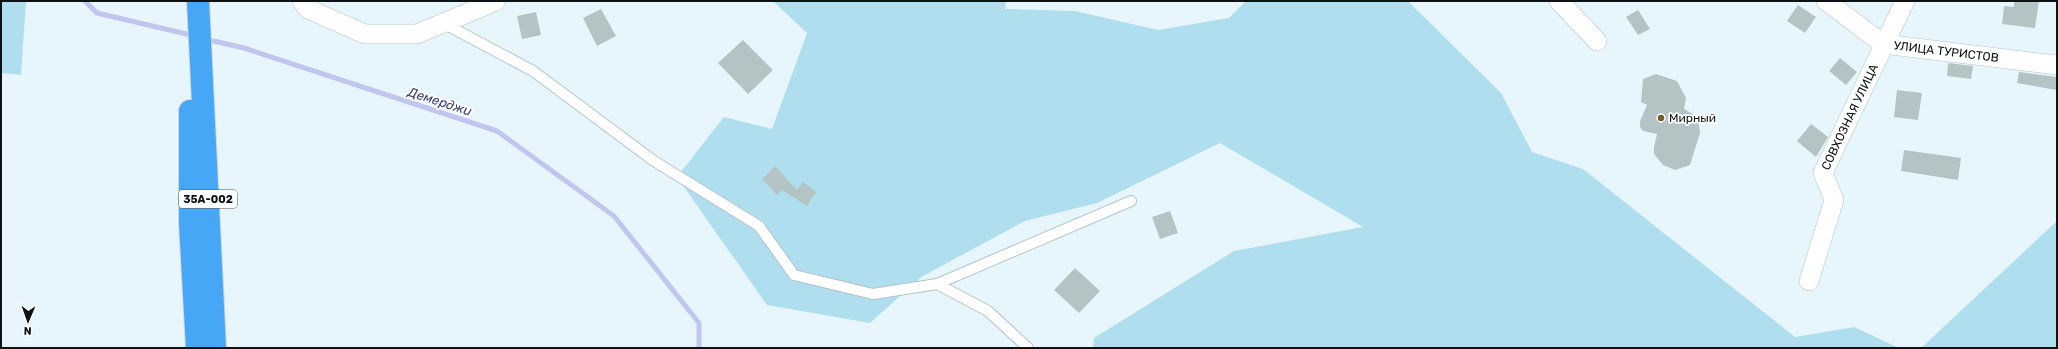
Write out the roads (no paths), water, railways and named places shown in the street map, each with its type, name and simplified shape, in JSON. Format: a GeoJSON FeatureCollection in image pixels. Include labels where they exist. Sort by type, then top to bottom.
{"type":"FeatureCollection","features":[{"type":"Feature","properties":{"kind":"highway","name":"35А-002"},"geometry":{"type":"LineString","coordinates":[[193,11],[215,348]]}},
{"type":"Feature","properties":{"kind":"highway","name":"35А-002"},"geometry":{"type":"LineString","coordinates":[[195,50],[190,223],[197,348]]}},
{"type":"Feature","properties":{"kind":"street"},"geometry":{"type":"LineString","coordinates":[[302,1],[308,9],[365,34],[417,34],[482,5],[496,1]]}},
{"type":"Feature","properties":{"kind":"street"},"geometry":{"type":"LineString","coordinates":[[1559,1],[1597,41]]}},
{"type":"Feature","properties":{"kind":"street","name":"УЛИЦА ТУРИСТОВ"},"geometry":{"type":"LineString","coordinates":[[1826,1],[1884,44],[2057,65]]}},
{"type":"Feature","properties":{"kind":"street","name":"СОВХОЗНАЯ УЛИЦА"},"geometry":{"type":"LineString","coordinates":[[1809,281],[1834,200],[1823,173],[1905,1]]}},
{"type":"Feature","properties":{"kind":"lane"},"geometry":{"type":"LineString","coordinates":[[443,23],[533,71],[654,161],[759,226],[794,275],[873,294],[937,284],[1131,201]]}},
{"type":"Feature","properties":{"kind":"lane"},"geometry":{"type":"LineString","coordinates":[[937,284],[988,311],[1028,348]]}},
{"type":"Feature","properties":{"kind":"waterway","name":"Демерджи"},"geometry":{"type":"LineString","coordinates":[[85,1],[97,13],[195,36]]}},
{"type":"Feature","properties":{"kind":"waterway","name":"Демерджи"},"geometry":{"type":"LineString","coordinates":[[205,39],[244,48],[497,131],[614,216],[699,323],[699,348]]}},
{"type":"Feature","properties":{"kind":"place","name":"Мирный"},"geometry":{"type":"Point","coordinates":[1661,118]}}]}
